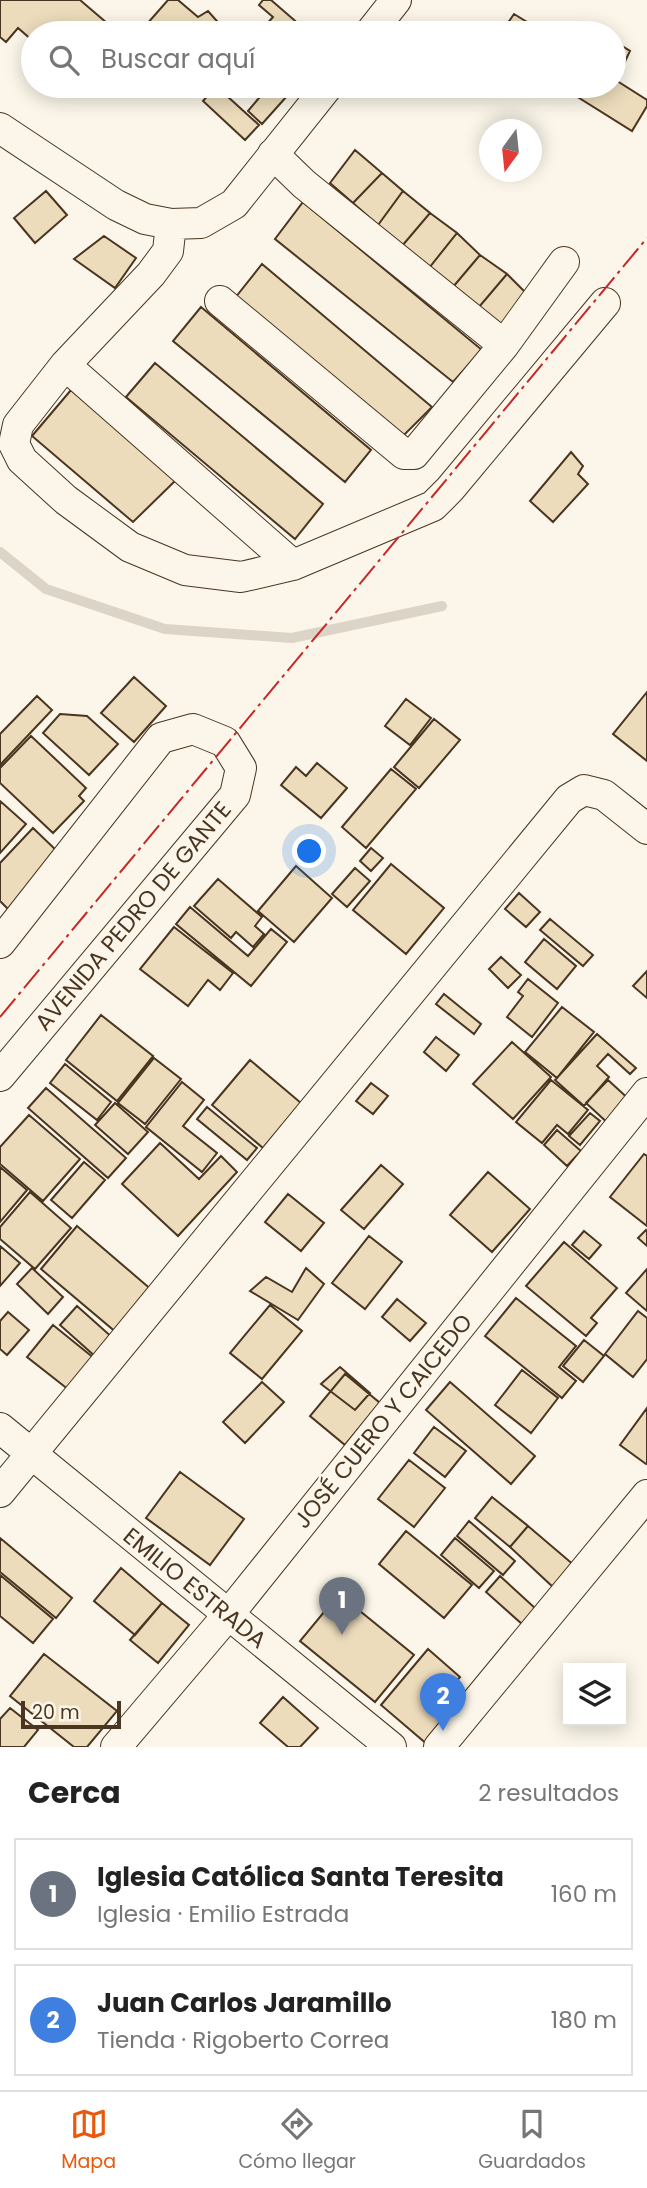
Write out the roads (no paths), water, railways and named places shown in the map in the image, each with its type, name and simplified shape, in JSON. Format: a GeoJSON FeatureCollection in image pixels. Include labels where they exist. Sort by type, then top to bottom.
{"type":"FeatureCollection","features":[{"type":"Feature","properties":{"kind":"street"},"geometry":{"type":"LineString","coordinates":[[379,21],[396,0]]}},
{"type":"Feature","properties":{"kind":"street"},"geometry":{"type":"LineString","coordinates":[[0,128],[116,205],[145,219],[171,224],[201,223],[234,204],[318,98]]}},
{"type":"Feature","properties":{"kind":"street"},"geometry":{"type":"LineString","coordinates":[[273,154],[304,184],[504,345]]}},
{"type":"Feature","properties":{"kind":"street"},"geometry":{"type":"LineString","coordinates":[[171,224],[168,251],[151,274],[65,365],[18,425],[14,444],[22,460],[66,500],[130,547],[185,570],[241,577],[293,565],[433,506],[605,303]]}},
{"type":"Feature","properties":{"kind":"street"},"geometry":{"type":"LineString","coordinates":[[220,301],[404,454],[414,454],[504,345],[564,262]]}},
{"type":"Feature","properties":{"kind":"street"},"geometry":{"type":"LineString","coordinates":[[65,365],[293,565]]}},
{"type":"Feature","properties":{"kind":"street","name":"AVENIDA PEDRO DE GANTE"},"geometry":{"type":"LineString","coordinates":[[0,943],[161,738],[193,729],[225,742],[241,768],[235,795],[0,1076]]}},
{"type":"Feature","properties":{"kind":"street"},"geometry":{"type":"LineString","coordinates":[[0,1492],[569,799],[584,790],[604,795],[647,829]]}},
{"type":"Feature","properties":{"kind":"street","name":"JOSÉ CUERO Y CAICEDO"},"geometry":{"type":"LineString","coordinates":[[116,1747],[228,1615],[647,1093]]}},
{"type":"Feature","properties":{"kind":"street","name":"EMILIO ESTRADA"},"geometry":{"type":"LineString","coordinates":[[0,1428],[391,1747]]}},
{"type":"Feature","properties":{"kind":"street"},"geometry":{"type":"LineString","coordinates":[[439,1747],[647,1495]]}},
{"type":"Feature","properties":{"kind":"waterway"},"geometry":{"type":"LineString","coordinates":[[0,552],[46,589],[165,629],[292,638],[442,606]]}},
{"type":"Feature","properties":{"kind":"place","name":"Iglesia Católica Santa Teresita"},"geometry":{"type":"Point","coordinates":[342,1635]}},
{"type":"Feature","properties":{"kind":"place","name":"Juan Carlos Jaramillo"},"geometry":{"type":"Point","coordinates":[443,1731]}}]}
